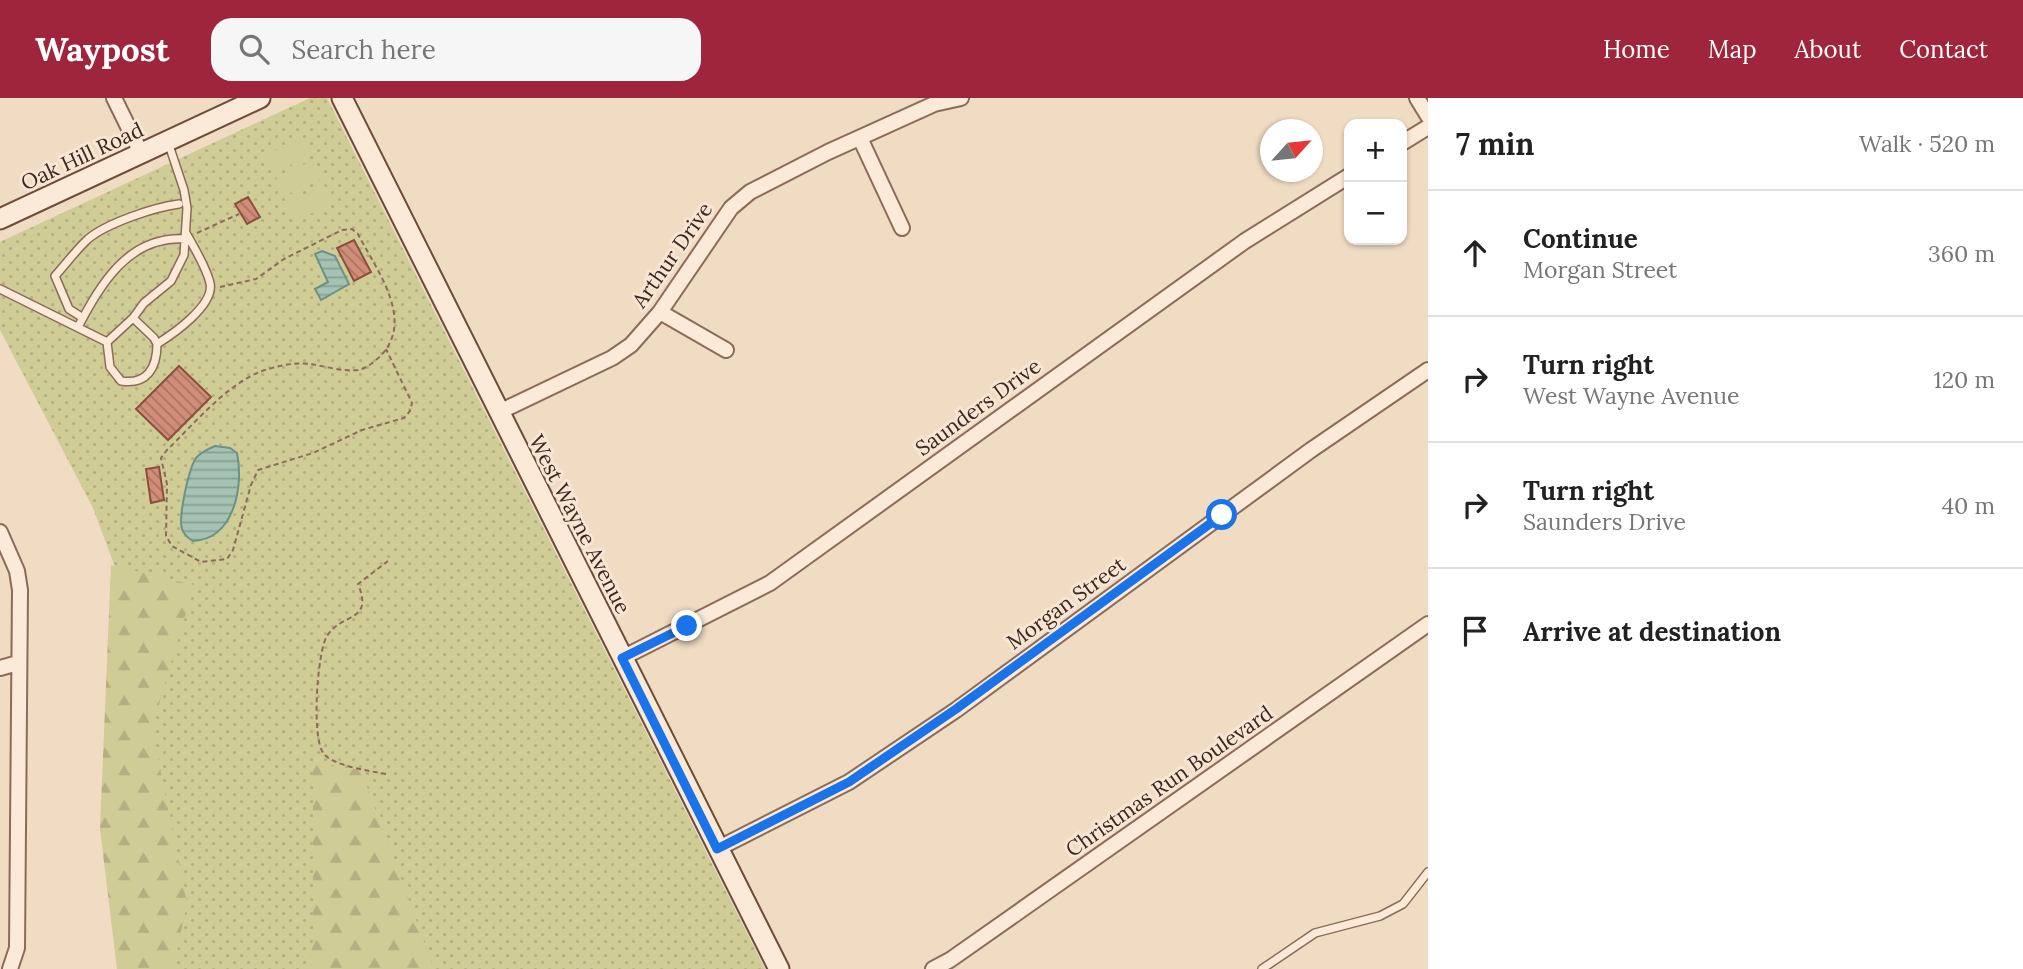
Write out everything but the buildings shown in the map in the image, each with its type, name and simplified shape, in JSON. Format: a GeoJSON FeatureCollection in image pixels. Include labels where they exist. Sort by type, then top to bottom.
{"type":"FeatureCollection","features":[{"type":"Feature","properties":{"kind":"street"},"geometry":{"type":"LineString","coordinates":[[114,98],[141,153]]}},
{"type":"Feature","properties":{"kind":"street","name":"Oak Hill Road"},"geometry":{"type":"LineString","coordinates":[[0,219],[260,98]]}},
{"type":"Feature","properties":{"kind":"street","name":"West Wayne Avenue"},"geometry":{"type":"LineString","coordinates":[[342,98],[779,969]]}},
{"type":"Feature","properties":{"kind":"street","name":"Arthur Drive"},"geometry":{"type":"LineString","coordinates":[[499,412],[612,358],[631,345],[660,312],[731,208],[762,186],[934,104],[961,98]]}},
{"type":"Feature","properties":{"kind":"street"},"geometry":{"type":"LineString","coordinates":[[1417,98],[1428,116]]}},
{"type":"Feature","properties":{"kind":"street"},"geometry":{"type":"LineString","coordinates":[[1407,140],[1428,127]]}},
{"type":"Feature","properties":{"kind":"street"},"geometry":{"type":"LineString","coordinates":[[860,138],[902,228]]}},
{"type":"Feature","properties":{"kind":"street","name":"Saunders Drive"},"geometry":{"type":"LineString","coordinates":[[622,658],[770,583],[1245,241],[1344,179]]}},
{"type":"Feature","properties":{"kind":"street"},"geometry":{"type":"LineString","coordinates":[[660,312],[726,350]]}},
{"type":"Feature","properties":{"kind":"street","name":"Morgan Street"},"geometry":{"type":"LineString","coordinates":[[717,849],[849,782],[967,701],[1311,450],[1428,370]]}},
{"type":"Feature","properties":{"kind":"street"},"geometry":{"type":"LineString","coordinates":[[0,532],[17,571],[20,590],[17,948],[10,969]]}},
{"type":"Feature","properties":{"kind":"street","name":"Christmas Run Boulevard"},"geometry":{"type":"LineString","coordinates":[[933,969],[950,960],[1427,627]]}},
{"type":"Feature","properties":{"kind":"street"},"geometry":{"type":"LineString","coordinates":[[0,668],[18,663]]}},
{"type":"Feature","properties":{"kind":"lane"},"geometry":{"type":"LineString","coordinates":[[107,342],[144,303],[171,281],[184,256],[187,208],[184,190],[167,141]]}},
{"type":"Feature","properties":{"kind":"lane"},"geometry":{"type":"LineString","coordinates":[[83,318],[69,309],[55,276],[91,237],[159,207],[179,204]]}},
{"type":"Feature","properties":{"kind":"lane"},"geometry":{"type":"LineString","coordinates":[[78,327],[98,289],[115,268],[149,246],[186,236]]}},
{"type":"Feature","properties":{"kind":"lane"},"geometry":{"type":"LineString","coordinates":[[157,344],[176,332],[201,308],[209,296],[211,285],[186,236]]}},
{"type":"Feature","properties":{"kind":"lane"},"geometry":{"type":"LineString","coordinates":[[0,289],[107,342]]}},
{"type":"Feature","properties":{"kind":"lane"},"geometry":{"type":"LineString","coordinates":[[107,342],[110,367],[121,381],[128,382],[148,376],[156,360],[157,344],[132,318]]}},
{"type":"Feature","properties":{"kind":"lane"},"geometry":{"type":"LineString","coordinates":[[1262,969],[1315,933],[1380,916],[1403,904],[1428,872]]}},
{"type":"Feature","properties":{"kind":"path"},"geometry":{"type":"LineString","coordinates":[[196,233],[239,214]]}},
{"type":"Feature","properties":{"kind":"path"},"geometry":{"type":"LineString","coordinates":[[218,287],[256,278],[284,259],[342,230],[352,229],[358,234],[393,304],[395,331],[386,349],[359,370],[311,364],[286,365],[261,372],[230,390],[161,458],[167,484],[166,536],[172,546],[201,562],[227,559],[233,550],[251,485],[258,470],[313,453],[362,430],[404,418],[411,411],[412,403],[386,349]]}},
{"type":"Feature","properties":{"kind":"path"},"geometry":{"type":"LineString","coordinates":[[386,774],[339,762],[324,754],[320,746],[317,699],[321,652],[326,637],[343,621],[359,613],[363,606],[363,595],[358,584],[388,562]]}},
{"type":"Feature","properties":{"kind":"green space"},"geometry":{"type":"Polygon","coordinates":[[[310,98],[327,98],[765,969],[130,969],[138,629],[93,508],[0,330],[0,242],[310,98]]]}},
{"type":"Feature","properties":{"kind":"green space"},"geometry":{"type":"Polygon","coordinates":[[[303,137],[311,155],[274,173],[265,155],[303,137]]]}},
{"type":"Feature","properties":{"kind":"green space"},"geometry":{"type":"Polygon","coordinates":[[[313,160],[322,178],[284,196],[276,178],[313,160]]]}},
{"type":"Feature","properties":{"kind":"green space"},"geometry":{"type":"Polygon","coordinates":[[[324,185],[333,203],[296,221],[287,203],[324,185]]]}},
{"type":"Feature","properties":{"kind":"green space"},"geometry":{"type":"Polygon","coordinates":[[[111,565],[194,585],[152,728],[187,903],[173,969],[117,969],[100,829],[111,565]]]}},
{"type":"Feature","properties":{"kind":"green space"},"geometry":{"type":"Polygon","coordinates":[[[313,764],[361,770],[434,969],[308,969],[313,940],[313,764]]]}},
{"type":"Feature","properties":{"kind":"shaded area"},"geometry":{"type":"Polygon","coordinates":[[[322,251],[335,256],[349,284],[321,300],[315,289],[328,282],[315,254],[322,251]]]}},
{"type":"Feature","properties":{"kind":"shaded area"},"geometry":{"type":"Polygon","coordinates":[[[215,446],[230,448],[237,453],[237,495],[227,521],[218,531],[207,538],[193,541],[186,536],[181,523],[185,493],[196,458],[215,446]]]}},
{"type":"Feature","properties":{"kind":"route"},"geometry":{"type":"LineString","coordinates":[[687,626],[622,658],[717,849],[849,782],[956,709],[1222,515]]}}]}
